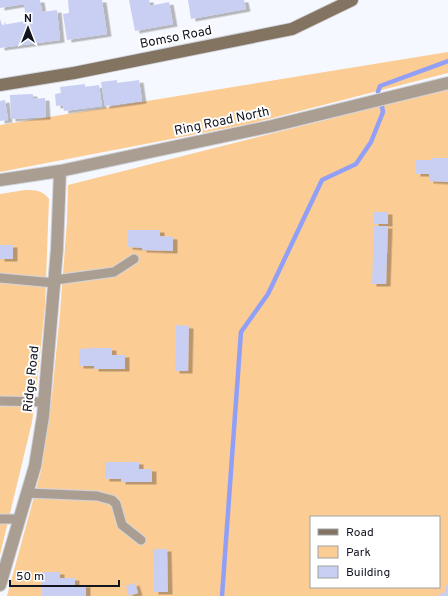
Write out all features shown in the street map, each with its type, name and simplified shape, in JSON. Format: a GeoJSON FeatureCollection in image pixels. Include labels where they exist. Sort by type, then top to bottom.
{"type":"FeatureCollection","features":[{"type":"Feature","properties":{"kind":"street","name":"Bomso Road"},"geometry":{"type":"LineString","coordinates":[[0,86],[74,73],[292,29],[352,0]]}},
{"type":"Feature","properties":{"kind":"street","name":"Ring Road North"},"geometry":{"type":"LineString","coordinates":[[0,180],[60,171],[272,126],[448,83]]}},
{"type":"Feature","properties":{"kind":"street","name":"Ridge Road"},"geometry":{"type":"LineString","coordinates":[[0,585],[35,466],[44,402],[55,281],[60,171]]}},
{"type":"Feature","properties":{"kind":"lane"},"geometry":{"type":"LineString","coordinates":[[0,278],[55,281],[114,272],[134,259]]}},
{"type":"Feature","properties":{"kind":"lane"},"geometry":{"type":"LineString","coordinates":[[0,402],[44,402]]}},
{"type":"Feature","properties":{"kind":"lane"},"geometry":{"type":"LineString","coordinates":[[27,493],[97,496],[112,500],[116,504],[122,525],[141,540]]}},
{"type":"Feature","properties":{"kind":"lane"},"geometry":{"type":"LineString","coordinates":[[0,519],[19,519]]}},
{"type":"Feature","properties":{"kind":"green space"},"geometry":{"type":"Polygon","coordinates":[[[448,52],[448,73],[249,124],[0,172],[0,125],[448,52]]]}},
{"type":"Feature","properties":{"kind":"green space"},"geometry":{"type":"Polygon","coordinates":[[[448,89],[448,596],[7,596],[41,471],[52,395],[67,221],[68,185],[448,89]]]}},
{"type":"Feature","properties":{"kind":"green space"},"geometry":{"type":"Polygon","coordinates":[[[25,190],[38,191],[49,199],[45,307],[32,422],[0,555],[0,194],[25,190]]]}},
{"type":"Feature","properties":{"kind":"building"},"geometry":{"type":"Polygon","coordinates":[[[0,0],[40,0],[42,12],[57,10],[60,40],[0,48],[0,19],[2,25],[26,21],[24,4],[0,8],[0,0]]]}},
{"type":"Feature","properties":{"kind":"building"},"geometry":{"type":"Polygon","coordinates":[[[68,0],[102,0],[107,34],[67,40],[63,14],[69,13],[68,0]]]}},
{"type":"Feature","properties":{"kind":"building"},"geometry":{"type":"Polygon","coordinates":[[[129,0],[149,0],[150,6],[169,2],[173,24],[135,31],[129,0]]]}},
{"type":"Feature","properties":{"kind":"building"},"geometry":{"type":"Polygon","coordinates":[[[188,0],[244,0],[246,9],[191,19],[188,0]]]}},
{"type":"Feature","properties":{"kind":"building"},"geometry":{"type":"Polygon","coordinates":[[[117,80],[117,83],[139,80],[142,101],[105,106],[101,82],[117,80]]]}},
{"type":"Feature","properties":{"kind":"building"},"geometry":{"type":"Polygon","coordinates":[[[85,84],[85,87],[99,85],[102,106],[64,111],[63,105],[56,106],[55,94],[61,93],[60,87],[85,84]]]}},
{"type":"Feature","properties":{"kind":"building"},"geometry":{"type":"Polygon","coordinates":[[[33,94],[33,99],[45,98],[46,117],[11,119],[10,95],[33,94]]]}},
{"type":"Feature","properties":{"kind":"building"},"geometry":{"type":"Polygon","coordinates":[[[5,100],[8,120],[0,121],[0,101],[5,100]]]}},
{"type":"Feature","properties":{"kind":"building"},"geometry":{"type":"Polygon","coordinates":[[[432,158],[448,158],[448,182],[429,181],[429,174],[416,174],[416,160],[432,160],[432,158]]]}},
{"type":"Feature","properties":{"kind":"building"},"geometry":{"type":"Polygon","coordinates":[[[374,212],[388,212],[388,224],[374,224],[374,212]]]}},
{"type":"Feature","properties":{"kind":"building"},"geometry":{"type":"Polygon","coordinates":[[[374,226],[388,226],[386,284],[372,284],[374,226]]]}},
{"type":"Feature","properties":{"kind":"building"},"geometry":{"type":"Polygon","coordinates":[[[128,230],[160,230],[160,236],[173,237],[173,251],[142,250],[142,248],[128,247],[128,230]]]}},
{"type":"Feature","properties":{"kind":"building"},"geometry":{"type":"Polygon","coordinates":[[[0,245],[13,245],[13,259],[0,259],[0,245]]]}},
{"type":"Feature","properties":{"kind":"building"},"geometry":{"type":"Polygon","coordinates":[[[176,325],[189,326],[188,371],[175,371],[176,325]]]}},
{"type":"Feature","properties":{"kind":"building"},"geometry":{"type":"Polygon","coordinates":[[[112,348],[112,355],[125,355],[125,369],[94,369],[94,366],[79,366],[79,349],[112,348]]]}},
{"type":"Feature","properties":{"kind":"building"},"geometry":{"type":"Polygon","coordinates":[[[105,462],[139,462],[139,469],[152,469],[152,482],[121,482],[121,479],[105,479],[105,462]]]}},
{"type":"Feature","properties":{"kind":"building"},"geometry":{"type":"Polygon","coordinates":[[[153,549],[167,549],[168,592],[154,592],[153,549]]]}},
{"type":"Feature","properties":{"kind":"building"},"geometry":{"type":"Polygon","coordinates":[[[42,572],[60,572],[60,578],[75,578],[75,585],[86,585],[86,596],[42,596],[42,572]]]}},
{"type":"Feature","properties":{"kind":"building"},"geometry":{"type":"Polygon","coordinates":[[[448,580],[448,596],[439,596],[440,593],[444,594],[448,580]]]}},
{"type":"Feature","properties":{"kind":"building"},"geometry":{"type":"Polygon","coordinates":[[[135,583],[138,593],[129,596],[126,586],[135,583]]]}},
{"type":"Feature","properties":{"kind":"waterway"},"geometry":{"type":"LineString","coordinates":[[378,92],[380,86],[448,61]]}},
{"type":"Feature","properties":{"kind":"waterway"},"geometry":{"type":"LineString","coordinates":[[222,596],[241,332],[268,294],[322,180],[356,164],[371,142],[383,112],[382,107]]}}]}
